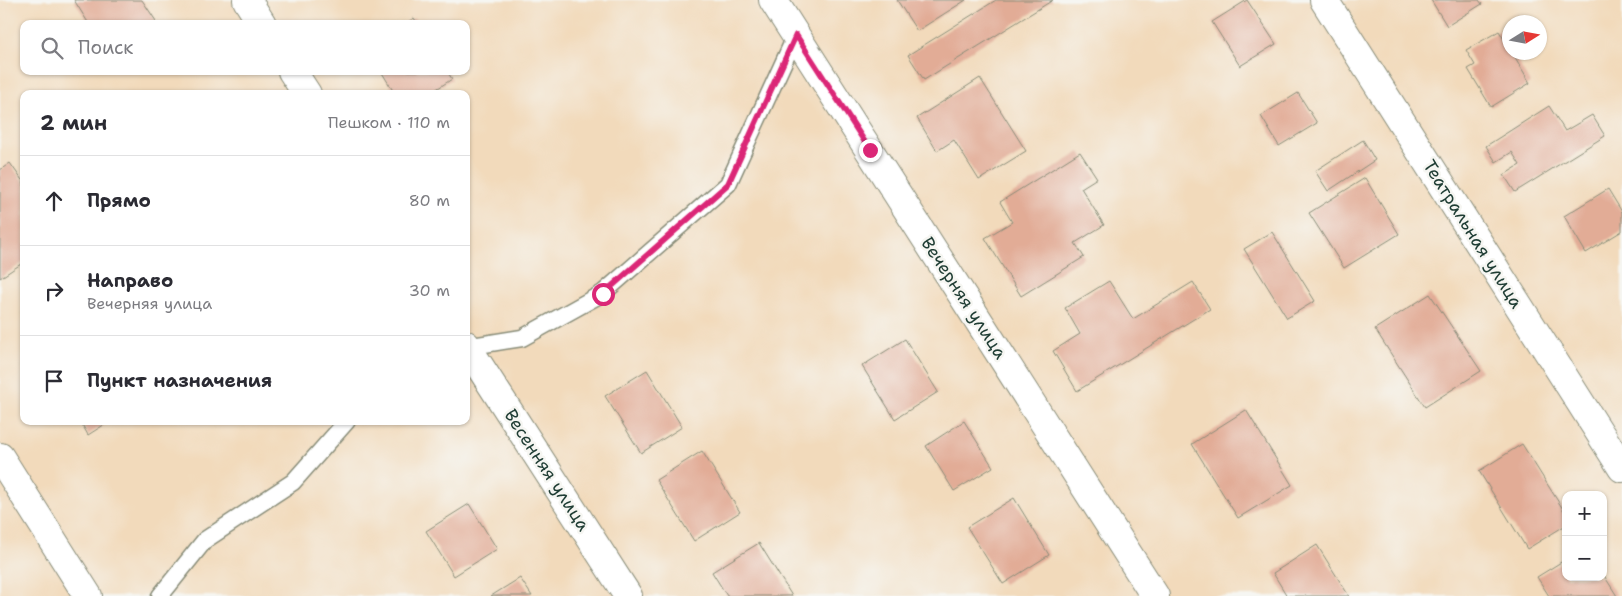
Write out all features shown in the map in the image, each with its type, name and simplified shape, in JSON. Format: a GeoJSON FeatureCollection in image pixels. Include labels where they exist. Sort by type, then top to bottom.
{"type":"FeatureCollection","features":[{"type":"Feature","properties":{"kind":"street"},"geometry":{"type":"LineString","coordinates":[[247,0],[260,20]]}},
{"type":"Feature","properties":{"kind":"street","name":"Вечерняя улица"},"geometry":{"type":"LineString","coordinates":[[773,0],[1155,596]]}},
{"type":"Feature","properties":{"kind":"street","name":"Театральная улица"},"geometry":{"type":"LineString","coordinates":[[1324,0],[1622,468]]}},
{"type":"Feature","properties":{"kind":"street"},"geometry":{"type":"LineString","coordinates":[[295,75],[304,90]]}},
{"type":"Feature","properties":{"kind":"street","name":"Весенняя улица"},"geometry":{"type":"LineString","coordinates":[[470,351],[628,596]]}},
{"type":"Feature","properties":{"kind":"street"},"geometry":{"type":"LineString","coordinates":[[0,457],[88,596]]}},
{"type":"Feature","properties":{"kind":"lane"},"geometry":{"type":"LineString","coordinates":[[470,346],[522,338],[603,294],[728,184],[796,35]]}},
{"type":"Feature","properties":{"kind":"lane"},"geometry":{"type":"LineString","coordinates":[[160,596],[204,540],[293,482],[343,425]]}},
{"type":"Feature","properties":{"kind":"building"},"geometry":{"type":"Polygon","coordinates":[[[74,0],[142,0],[155,20],[86,20],[74,0]]]}},
{"type":"Feature","properties":{"kind":"building"},"geometry":{"type":"Polygon","coordinates":[[[897,0],[966,0],[917,31],[897,0]]]}},
{"type":"Feature","properties":{"kind":"building"},"geometry":{"type":"Polygon","coordinates":[[[996,0],[1053,0],[924,80],[908,55],[996,0]]]}},
{"type":"Feature","properties":{"kind":"building"},"geometry":{"type":"Polygon","coordinates":[[[1247,0],[1276,44],[1240,66],[1212,22],[1247,0]]]}},
{"type":"Feature","properties":{"kind":"building"},"geometry":{"type":"Polygon","coordinates":[[[1431,0],[1479,0],[1482,4],[1447,26],[1431,0]]]}},
{"type":"Feature","properties":{"kind":"building"},"geometry":{"type":"Polygon","coordinates":[[[1499,31],[1502,36],[1502,60],[1517,60],[1530,83],[1491,107],[1468,69],[1475,65],[1466,50],[1499,31]]]}},
{"type":"Feature","properties":{"kind":"building"},"geometry":{"type":"Polygon","coordinates":[[[383,75],[450,75],[452,79],[435,90],[393,90],[383,75]]]}},
{"type":"Feature","properties":{"kind":"building"},"geometry":{"type":"Polygon","coordinates":[[[980,78],[1026,151],[979,180],[954,140],[937,151],[917,118],[980,78]]]}},
{"type":"Feature","properties":{"kind":"building"},"geometry":{"type":"Polygon","coordinates":[[[1298,93],[1317,123],[1279,146],[1261,116],[1298,93]]]}},
{"type":"Feature","properties":{"kind":"building"},"geometry":{"type":"Polygon","coordinates":[[[1549,106],[1565,131],[1592,115],[1605,136],[1515,192],[1504,175],[1520,165],[1512,152],[1496,162],[1486,146],[1549,106]]]}},
{"type":"Feature","properties":{"kind":"building"},"geometry":{"type":"Polygon","coordinates":[[[1363,140],[1375,160],[1328,191],[1315,171],[1363,140]]]}},
{"type":"Feature","properties":{"kind":"building"},"geometry":{"type":"Polygon","coordinates":[[[1080,152],[1097,178],[1081,188],[1104,225],[1075,243],[1084,257],[1021,296],[985,238],[1012,222],[1000,202],[1080,152]]]}},
{"type":"Feature","properties":{"kind":"building"},"geometry":{"type":"Polygon","coordinates":[[[10,163],[20,177],[20,265],[0,278],[0,170],[10,163]]]}},
{"type":"Feature","properties":{"kind":"building"},"geometry":{"type":"Polygon","coordinates":[[[1365,178],[1399,234],[1344,268],[1309,213],[1365,178]]]}},
{"type":"Feature","properties":{"kind":"building"},"geometry":{"type":"Polygon","coordinates":[[[1608,189],[1622,212],[1622,231],[1586,253],[1564,216],[1608,189]]]}},
{"type":"Feature","properties":{"kind":"building"},"geometry":{"type":"Polygon","coordinates":[[[1272,232],[1315,301],[1287,318],[1244,249],[1272,232]]]}},
{"type":"Feature","properties":{"kind":"building"},"geometry":{"type":"Polygon","coordinates":[[[1109,281],[1133,319],[1193,282],[1210,309],[1077,391],[1053,351],[1080,334],[1065,308],[1109,281]]]}},
{"type":"Feature","properties":{"kind":"building"},"geometry":{"type":"Polygon","coordinates":[[[1430,294],[1481,371],[1425,407],[1375,329],[1430,294]]]}},
{"type":"Feature","properties":{"kind":"building"},"geometry":{"type":"Polygon","coordinates":[[[905,339],[938,392],[895,419],[862,366],[905,339]]]}},
{"type":"Feature","properties":{"kind":"building"},"geometry":{"type":"Polygon","coordinates":[[[647,370],[682,427],[641,453],[605,396],[647,370]]]}},
{"type":"Feature","properties":{"kind":"building"},"geometry":{"type":"Polygon","coordinates":[[[1246,410],[1292,485],[1238,518],[1192,444],[1246,410]]]}},
{"type":"Feature","properties":{"kind":"building"},"geometry":{"type":"Polygon","coordinates":[[[964,421],[993,467],[954,491],[926,446],[964,421]]]}},
{"type":"Feature","properties":{"kind":"building"},"geometry":{"type":"Polygon","coordinates":[[[82,425],[104,425],[88,435],[82,425]]]}},
{"type":"Feature","properties":{"kind":"building"},"geometry":{"type":"Polygon","coordinates":[[[1522,444],[1562,508],[1562,527],[1527,549],[1479,471],[1522,444]]]}},
{"type":"Feature","properties":{"kind":"building"},"geometry":{"type":"Polygon","coordinates":[[[702,451],[740,512],[694,541],[656,480],[702,451]]]}},
{"type":"Feature","properties":{"kind":"building"},"geometry":{"type":"Polygon","coordinates":[[[1014,498],[1049,555],[1003,584],[967,527],[1014,498]]]}},
{"type":"Feature","properties":{"kind":"building"},"geometry":{"type":"Polygon","coordinates":[[[469,504],[497,549],[454,576],[426,531],[469,504]]]}},
{"type":"Feature","properties":{"kind":"building"},"geometry":{"type":"Polygon","coordinates":[[[759,543],[792,596],[727,596],[712,572],[759,543]]]}},
{"type":"Feature","properties":{"kind":"building"},"geometry":{"type":"Polygon","coordinates":[[[1317,545],[1349,596],[1287,596],[1273,573],[1317,545]]]}},
{"type":"Feature","properties":{"kind":"building"},"geometry":{"type":"Polygon","coordinates":[[[1562,561],[1562,581],[1607,580],[1617,596],[1549,596],[1537,577],[1562,561]]]}},
{"type":"Feature","properties":{"kind":"building"},"geometry":{"type":"Polygon","coordinates":[[[520,578],[532,596],[491,596],[520,578]]]}},
{"type":"Feature","properties":{"kind":"route"},"geometry":{"type":"LineString","coordinates":[[603,294],[728,184],[796,35],[870,150]]}}]}
